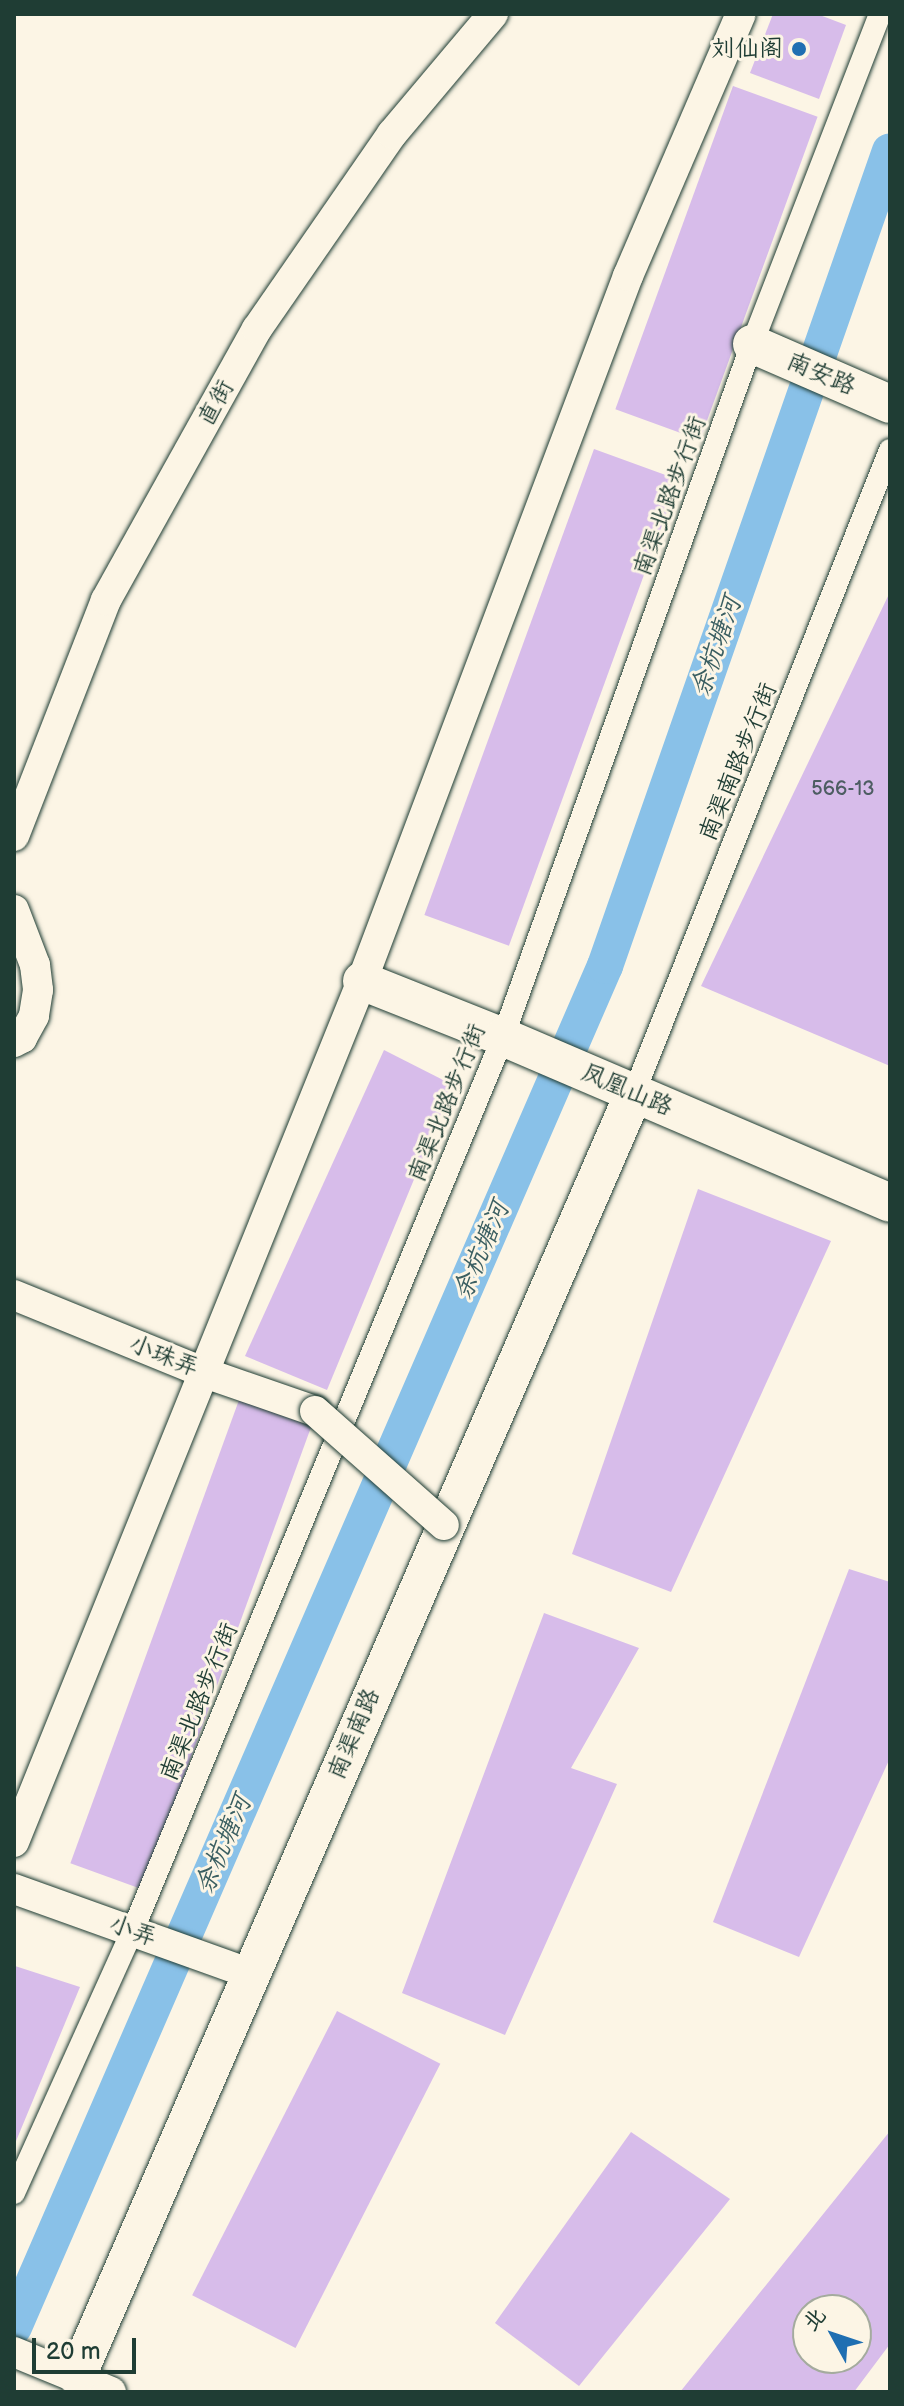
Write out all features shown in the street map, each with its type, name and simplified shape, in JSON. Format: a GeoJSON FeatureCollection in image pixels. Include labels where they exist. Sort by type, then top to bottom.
{"type":"FeatureCollection","features":[{"type":"Feature","properties":{"kind":"street","name":"直街"},"geometry":{"type":"LineString","coordinates":[[14,836],[106,600],[257,329],[392,134],[493,14]]}},
{"type":"Feature","properties":{"kind":"street"},"geometry":{"type":"LineString","coordinates":[[14,1842],[362,981],[628,276],[741,14]]}},
{"type":"Feature","properties":{"kind":"street","name":"南渠北路步行街"},"geometry":{"type":"LineString","coordinates":[[14,2193],[133,1930],[517,1043],[752,344],[880,14]]}},
{"type":"Feature","properties":{"kind":"street","name":"南安路"},"geometry":{"type":"LineString","coordinates":[[752,344],[890,404]]}},
{"type":"Feature","properties":{"kind":"street","name":"南渠南路步行街"},"geometry":{"type":"LineString","coordinates":[[634,1093],[890,450]]}},
{"type":"Feature","properties":{"kind":"street"},"geometry":{"type":"LineString","coordinates":[[14,910],[35,965],[38,990],[34,1016],[22,1038],[14,1042]]}},
{"type":"Feature","properties":{"kind":"street","name":"凤凰山路"},"geometry":{"type":"LineString","coordinates":[[362,981],[517,1043],[890,1203]]}},
{"type":"Feature","properties":{"kind":"street","name":"南渠南路"},"geometry":{"type":"LineString","coordinates":[[72,2374],[251,1974],[634,1093]]}},
{"type":"Feature","properties":{"kind":"street","name":"小珠弄"},"geometry":{"type":"LineString","coordinates":[[14,1295],[205,1373],[315,1411],[444,1525]]}},
{"type":"Feature","properties":{"kind":"street","name":"小弄"},"geometry":{"type":"LineString","coordinates":[[14,1889],[251,1974]]}},
{"type":"Feature","properties":{"kind":"street"},"geometry":{"type":"LineString","coordinates":[[14,2352],[111,2392]]}},
{"type":"Feature","properties":{"kind":"building","name":"刘仙阁"},"geometry":{"type":"Polygon","coordinates":[[[773,14],[817,14],[846,25],[819,99],[750,73],[773,14]]]}},
{"type":"Feature","properties":{"kind":"building"},"geometry":{"type":"Polygon","coordinates":[[[733,86],[818,117],[700,440],[615,409],[733,86]]]}},
{"type":"Feature","properties":{"kind":"building"},"geometry":{"type":"Polygon","coordinates":[[[594,449],[679,480],[509,946],[424,915],[594,449]]]}},
{"type":"Feature","properties":{"kind":"building"},"geometry":{"type":"Polygon","coordinates":[[[890,592],[890,1066],[701,986],[890,592]]]}},
{"type":"Feature","properties":{"kind":"building"},"geometry":{"type":"Polygon","coordinates":[[[384,1050],[453,1085],[327,1390],[245,1356],[384,1050]]]}},
{"type":"Feature","properties":{"kind":"building"},"geometry":{"type":"Polygon","coordinates":[[[698,1189],[831,1241],[671,1592],[572,1554],[698,1189]]]}},
{"type":"Feature","properties":{"kind":"building"},"geometry":{"type":"Polygon","coordinates":[[[239,1400],[311,1426],[143,1890],[70,1863],[239,1400]]]}},
{"type":"Feature","properties":{"kind":"building"},"geometry":{"type":"Polygon","coordinates":[[[849,1569],[890,1582],[890,1758],[799,1957],[713,1922],[849,1569]]]}},
{"type":"Feature","properties":{"kind":"building"},"geometry":{"type":"Polygon","coordinates":[[[544,1613],[639,1648],[571,1768],[617,1784],[505,2035],[402,1993],[544,1613]]]}},
{"type":"Feature","properties":{"kind":"building"},"geometry":{"type":"Polygon","coordinates":[[[15,1966],[80,1987],[14,2146],[14,1969],[15,1966]]]}},
{"type":"Feature","properties":{"kind":"building"},"geometry":{"type":"Polygon","coordinates":[[[337,2011],[440,2064],[296,2348],[192,2295],[337,2011]]]}},
{"type":"Feature","properties":{"kind":"building"},"geometry":{"type":"Polygon","coordinates":[[[890,2131],[890,2344],[872,2368],[872,2294],[792,2294],[792,2374],[868,2374],[854,2392],[680,2392],[890,2131]]]}},
{"type":"Feature","properties":{"kind":"building"},"geometry":{"type":"Polygon","coordinates":[[[631,2132],[730,2199],[579,2386],[495,2323],[631,2132]]]}},
{"type":"Feature","properties":{"kind":"waterway","name":"余杭塘河"},"geometry":{"type":"LineString","coordinates":[[14,2327],[605,966],[890,151]]}},
{"type":"Feature","properties":{"kind":"place","name":"刘仙阁"},"geometry":{"type":"Point","coordinates":[799,49]}}]}
